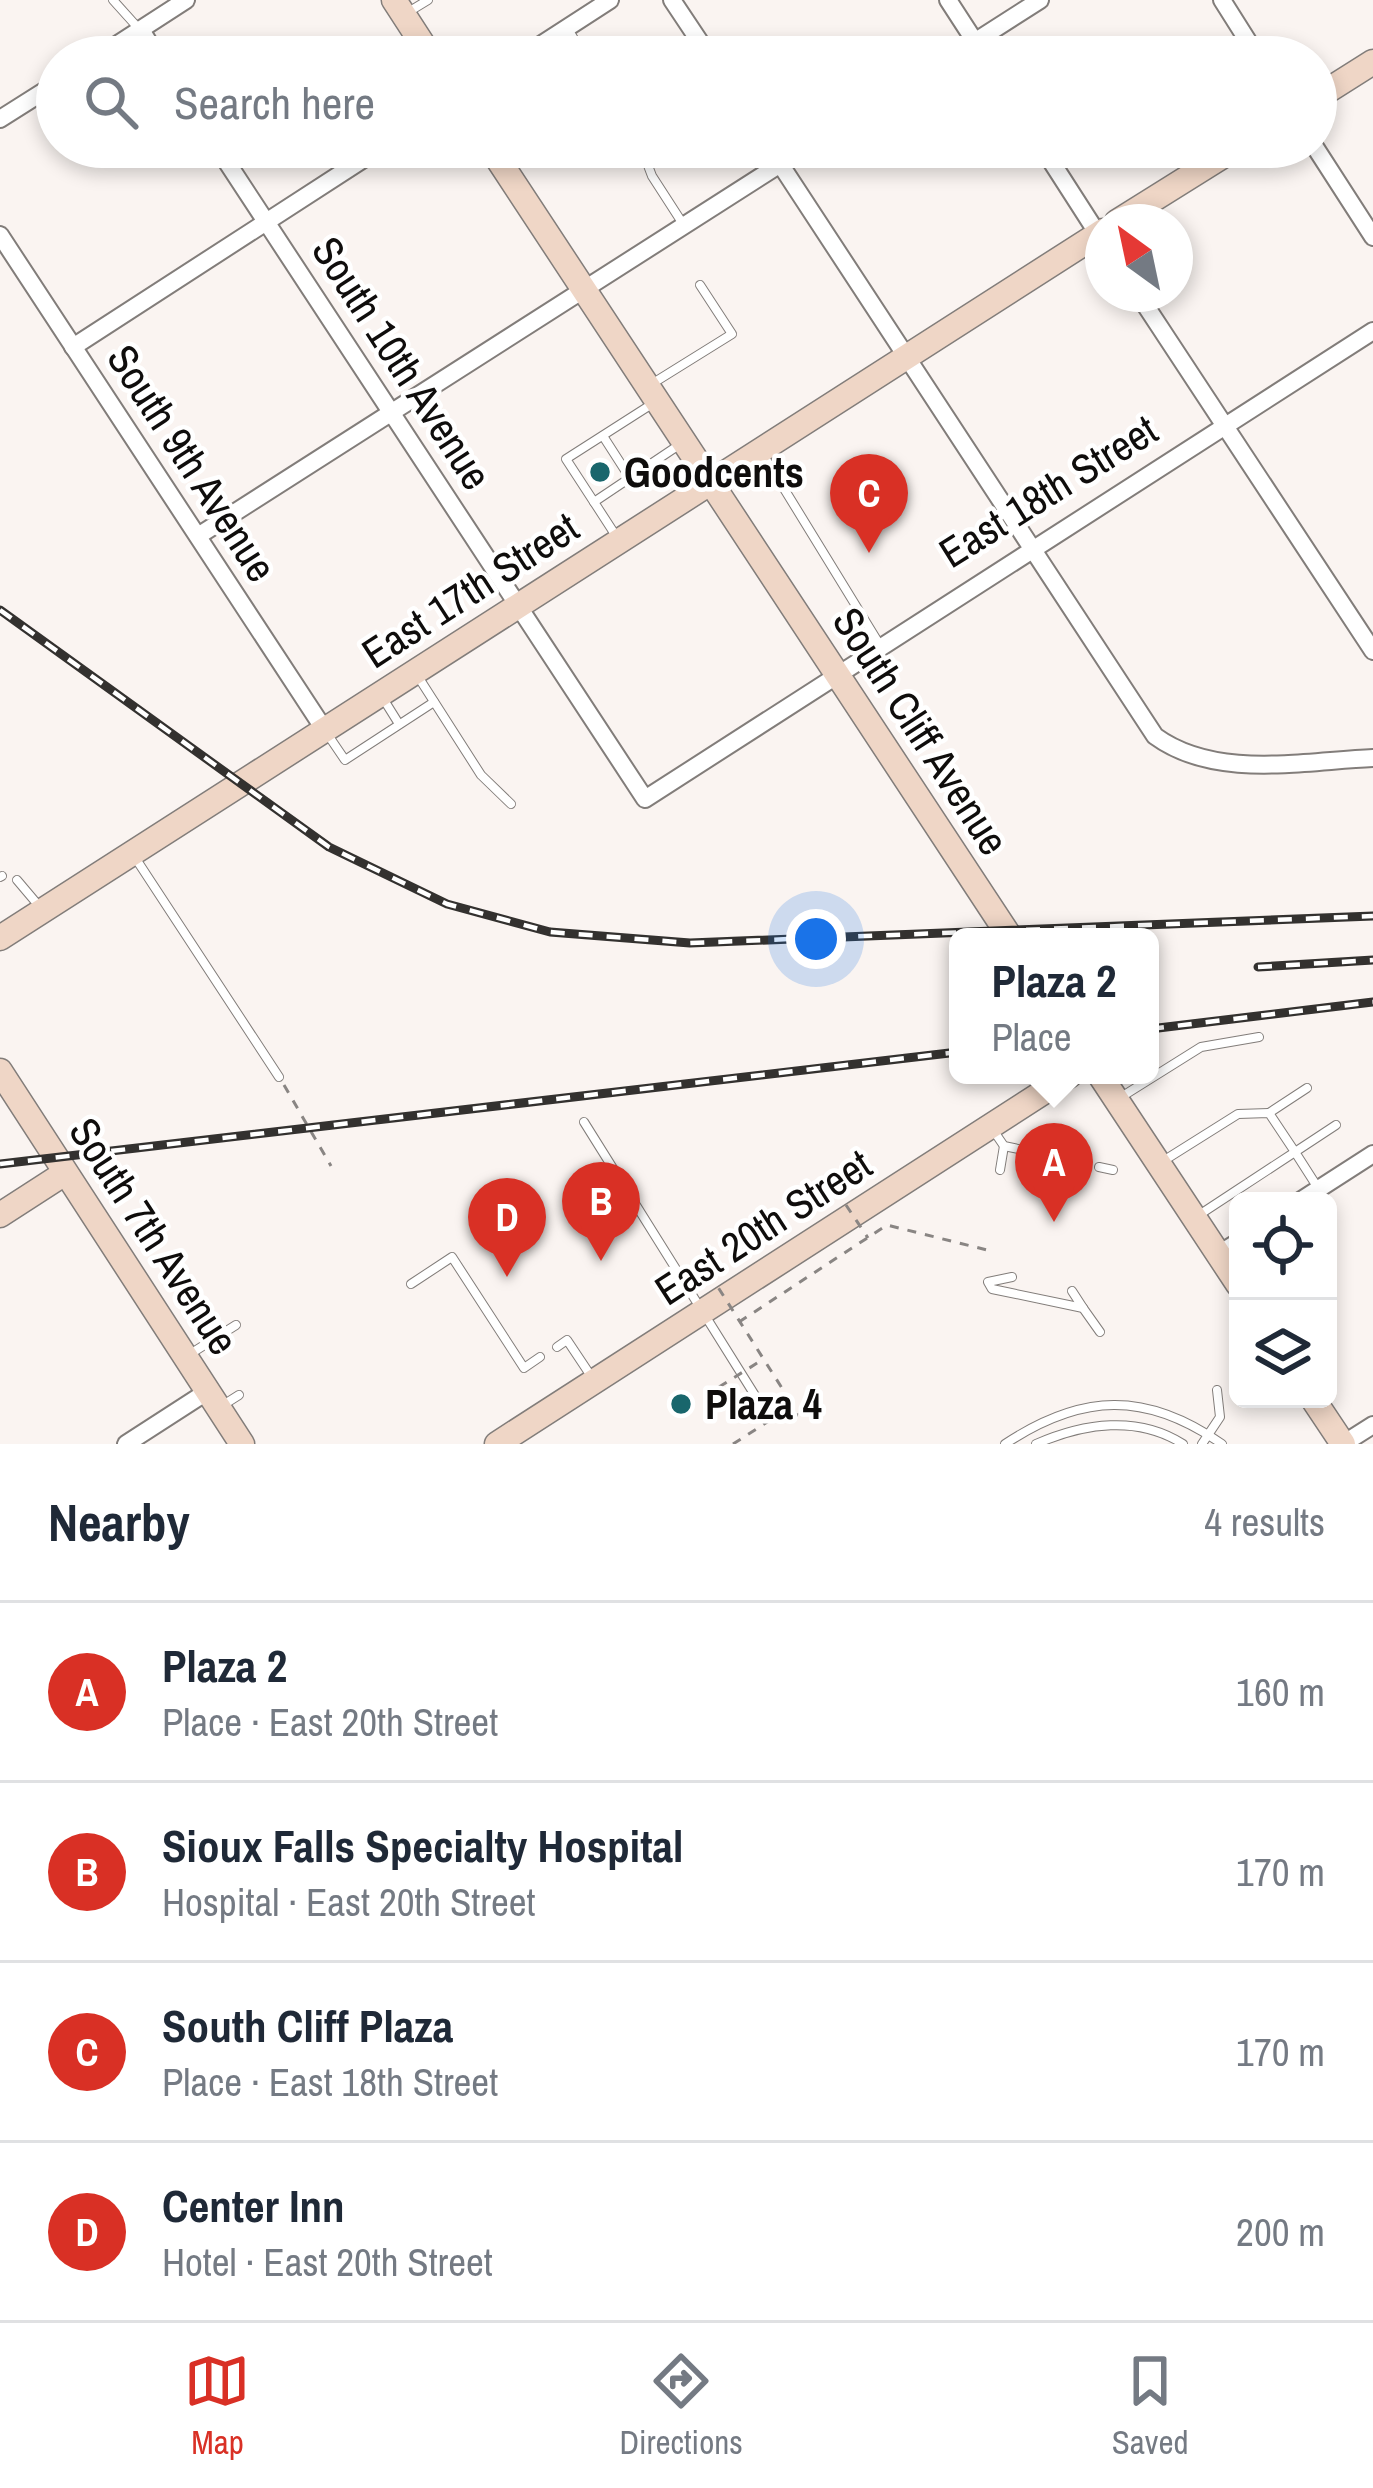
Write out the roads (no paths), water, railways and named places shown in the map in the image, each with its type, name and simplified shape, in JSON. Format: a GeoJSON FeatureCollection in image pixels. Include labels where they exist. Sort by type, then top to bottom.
{"type":"FeatureCollection","features":[{"type":"Feature","properties":{"kind":"street"},"geometry":{"type":"LineString","coordinates":[[131,36],[187,0]]}},
{"type":"Feature","properties":{"kind":"street"},"geometry":{"type":"LineString","coordinates":[[555,36],[610,0]]}},
{"type":"Feature","properties":{"kind":"street"},"geometry":{"type":"LineString","coordinates":[[672,0],[696,36]]}},
{"type":"Feature","properties":{"kind":"street"},"geometry":{"type":"LineString","coordinates":[[948,0],[971,36]]}},
{"type":"Feature","properties":{"kind":"street"},"geometry":{"type":"LineString","coordinates":[[997,36],[1040,0]]}},
{"type":"Feature","properties":{"kind":"street"},"geometry":{"type":"LineString","coordinates":[[1222,0],[1245,36]]}},
{"type":"Feature","properties":{"kind":"street"},"geometry":{"type":"LineString","coordinates":[[399,8],[417,36]]}},
{"type":"Feature","properties":{"kind":"street"},"geometry":{"type":"LineString","coordinates":[[141,30],[145,36]]}},
{"type":"Feature","properties":{"kind":"street"},"geometry":{"type":"LineString","coordinates":[[1337,85],[1373,62]]}},
{"type":"Feature","properties":{"kind":"street"},"geometry":{"type":"LineString","coordinates":[[0,119],[36,96]]}},
{"type":"Feature","properties":{"kind":"street","name":"South 10th Avenue"},"geometry":{"type":"LineString","coordinates":[[231,168],[645,799]]}},
{"type":"Feature","properties":{"kind":"street"},"geometry":{"type":"LineString","coordinates":[[73,346],[349,168]]}},
{"type":"Feature","properties":{"kind":"street","name":"South Cliff Avenue"},"geometry":{"type":"LineString","coordinates":[[504,168],[1004,928]]}},
{"type":"Feature","properties":{"kind":"street"},"geometry":{"type":"LineString","coordinates":[[197,536],[774,168]]}},
{"type":"Feature","properties":{"kind":"street"},"geometry":{"type":"LineString","coordinates":[[783,168],[1136,712],[1177,752],[1223,762],[1373,758]]}},
{"type":"Feature","properties":{"kind":"street"},"geometry":{"type":"LineString","coordinates":[[1058,168],[1085,205]]}},
{"type":"Feature","properties":{"kind":"street","name":"East 17th Street"},"geometry":{"type":"LineString","coordinates":[[1148,204],[1204,168]]}},
{"type":"Feature","properties":{"kind":"street"},"geometry":{"type":"LineString","coordinates":[[1329,168],[1373,237]]}},
{"type":"Feature","properties":{"kind":"street","name":"South 9th Avenue"},"geometry":{"type":"LineString","coordinates":[[0,235],[324,730]]}},
{"type":"Feature","properties":{"kind":"street","name":"East 17th Street"},"geometry":{"type":"LineString","coordinates":[[0,938],[1085,244]]}},
{"type":"Feature","properties":{"kind":"street"},"geometry":{"type":"LineString","coordinates":[[1150,312],[1373,651]]}},
{"type":"Feature","properties":{"kind":"street","name":"East 18th Street"},"geometry":{"type":"LineString","coordinates":[[645,799],[1030,547],[1373,331]]}},
{"type":"Feature","properties":{"kind":"street","name":"South 7th Avenue"},"geometry":{"type":"LineString","coordinates":[[0,1071],[186,1357],[222,1398],[242,1444]]}},
{"type":"Feature","properties":{"kind":"street","name":"East 20th Street"},"geometry":{"type":"LineString","coordinates":[[497,1444],[703,1311],[998,1136],[1059,1084]]}},
{"type":"Feature","properties":{"kind":"street"},"geometry":{"type":"LineString","coordinates":[[1106,1084],[1195,1217],[1228,1248]]}},
{"type":"Feature","properties":{"kind":"street"},"geometry":{"type":"LineString","coordinates":[[1314,1192],[1373,1154]]}},
{"type":"Feature","properties":{"kind":"street"},"geometry":{"type":"LineString","coordinates":[[0,1215],[65,1173]]}},
{"type":"Feature","properties":{"kind":"street"},"geometry":{"type":"LineString","coordinates":[[126,1444],[222,1398]]}},
{"type":"Feature","properties":{"kind":"street"},"geometry":{"type":"LineString","coordinates":[[1319,1408],[1343,1444],[1373,1425]]}},
{"type":"Feature","properties":{"kind":"lane"},"geometry":{"type":"LineString","coordinates":[[112,0],[141,30]]}},
{"type":"Feature","properties":{"kind":"lane"},"geometry":{"type":"LineString","coordinates":[[399,8],[428,0]]}},
{"type":"Feature","properties":{"kind":"lane"},"geometry":{"type":"LineString","coordinates":[[567,28],[572,36]]}},
{"type":"Feature","properties":{"kind":"lane"},"geometry":{"type":"LineString","coordinates":[[649,168],[684,226]]}},
{"type":"Feature","properties":{"kind":"lane"},"geometry":{"type":"LineString","coordinates":[[619,540],[566,459],[603,436],[732,334],[700,285]]}},
{"type":"Feature","properties":{"kind":"lane"},"geometry":{"type":"LineString","coordinates":[[603,436],[630,478]]}},
{"type":"Feature","properties":{"kind":"lane"},"geometry":{"type":"LineString","coordinates":[[594,502],[685,441]]}},
{"type":"Feature","properties":{"kind":"lane"},"geometry":{"type":"LineString","coordinates":[[760,449],[880,645]]}},
{"type":"Feature","properties":{"kind":"lane"},"geometry":{"type":"LineString","coordinates":[[415,672],[481,775],[511,804]]}},
{"type":"Feature","properties":{"kind":"lane"},"geometry":{"type":"LineString","coordinates":[[380,694],[399,724]]}},
{"type":"Feature","properties":{"kind":"lane"},"geometry":{"type":"LineString","coordinates":[[324,730],[345,760],[434,702]]}},
{"type":"Feature","properties":{"kind":"lane"},"geometry":{"type":"LineString","coordinates":[[132,853],[279,1077]]}},
{"type":"Feature","properties":{"kind":"lane"},"geometry":{"type":"LineString","coordinates":[[17,880],[42,911]]}},
{"type":"Feature","properties":{"kind":"lane"},"geometry":{"type":"LineString","coordinates":[[1159,1074],[1201,1047],[1259,1037]]}},
{"type":"Feature","properties":{"kind":"lane"},"geometry":{"type":"LineString","coordinates":[[1117,1100],[1142,1084]]}},
{"type":"Feature","properties":{"kind":"lane"},"geometry":{"type":"LineString","coordinates":[[1159,1164],[1238,1114],[1269,1112],[1307,1088]]}},
{"type":"Feature","properties":{"kind":"lane"},"geometry":{"type":"LineString","coordinates":[[1269,1112],[1319,1189]]}},
{"type":"Feature","properties":{"kind":"lane"},"geometry":{"type":"LineString","coordinates":[[584,1122],[756,1397]]}},
{"type":"Feature","properties":{"kind":"lane"},"geometry":{"type":"LineString","coordinates":[[1195,1217],[1336,1125]]}},
{"type":"Feature","properties":{"kind":"lane"},"geometry":{"type":"LineString","coordinates":[[1000,1170],[998,1136],[1033,1152]]}},
{"type":"Feature","properties":{"kind":"lane"},"geometry":{"type":"LineString","coordinates":[[1099,1167],[1114,1170]]}},
{"type":"Feature","properties":{"kind":"lane"},"geometry":{"type":"LineString","coordinates":[[411,1284],[452,1257],[524,1368],[540,1357]]}},
{"type":"Feature","properties":{"kind":"lane"},"geometry":{"type":"LineString","coordinates":[[1012,1276],[988,1282],[992,1288],[1083,1308]]}},
{"type":"Feature","properties":{"kind":"lane"},"geometry":{"type":"LineString","coordinates":[[1072,1291],[1100,1332]]}},
{"type":"Feature","properties":{"kind":"lane"},"geometry":{"type":"LineString","coordinates":[[186,1357],[236,1325]]}},
{"type":"Feature","properties":{"kind":"lane"},"geometry":{"type":"LineString","coordinates":[[557,1347],[567,1340],[594,1382]]}},
{"type":"Feature","properties":{"kind":"lane"},"geometry":{"type":"LineString","coordinates":[[1202,1444],[1222,1408],[1217,1390]]}},
{"type":"Feature","properties":{"kind":"lane"},"geometry":{"type":"LineString","coordinates":[[1005,1444],[1047,1420],[1103,1404],[1160,1409],[1222,1444]]}},
{"type":"Feature","properties":{"kind":"lane"},"geometry":{"type":"LineString","coordinates":[[1036,1444],[1127,1424],[1183,1444]]}},
{"type":"Feature","properties":{"kind":"railway"},"geometry":{"type":"LineString","coordinates":[[0,610],[329,847],[447,904],[550,932],[690,943],[949,933]]}},
{"type":"Feature","properties":{"kind":"railway"},"geometry":{"type":"LineString","coordinates":[[1069,928],[1373,916]]}},
{"type":"Feature","properties":{"kind":"railway"},"geometry":{"type":"LineString","coordinates":[[1258,967],[1373,960]]}},
{"type":"Feature","properties":{"kind":"railway"},"geometry":{"type":"LineString","coordinates":[[1159,1028],[1373,1002]]}},
{"type":"Feature","properties":{"kind":"railway"},"geometry":{"type":"LineString","coordinates":[[0,1164],[949,1053]]}},
{"type":"Feature","properties":{"kind":"place","name":"Goodcents"},"geometry":{"type":"Point","coordinates":[600,472]}},
{"type":"Feature","properties":{"kind":"place","name":"South Cliff Plaza"},"geometry":{"type":"Point","coordinates":[869,553]}},
{"type":"Feature","properties":{"kind":"place","name":"Plaza 2"},"geometry":{"type":"Point","coordinates":[1054,1222]}},
{"type":"Feature","properties":{"kind":"place","name":"Sioux Falls Specialty Hospital"},"geometry":{"type":"Point","coordinates":[601,1261]}},
{"type":"Feature","properties":{"kind":"place","name":"Center Inn"},"geometry":{"type":"Point","coordinates":[507,1277]}},
{"type":"Feature","properties":{"kind":"place","name":"Plaza 4"},"geometry":{"type":"Point","coordinates":[681,1404]}}]}
